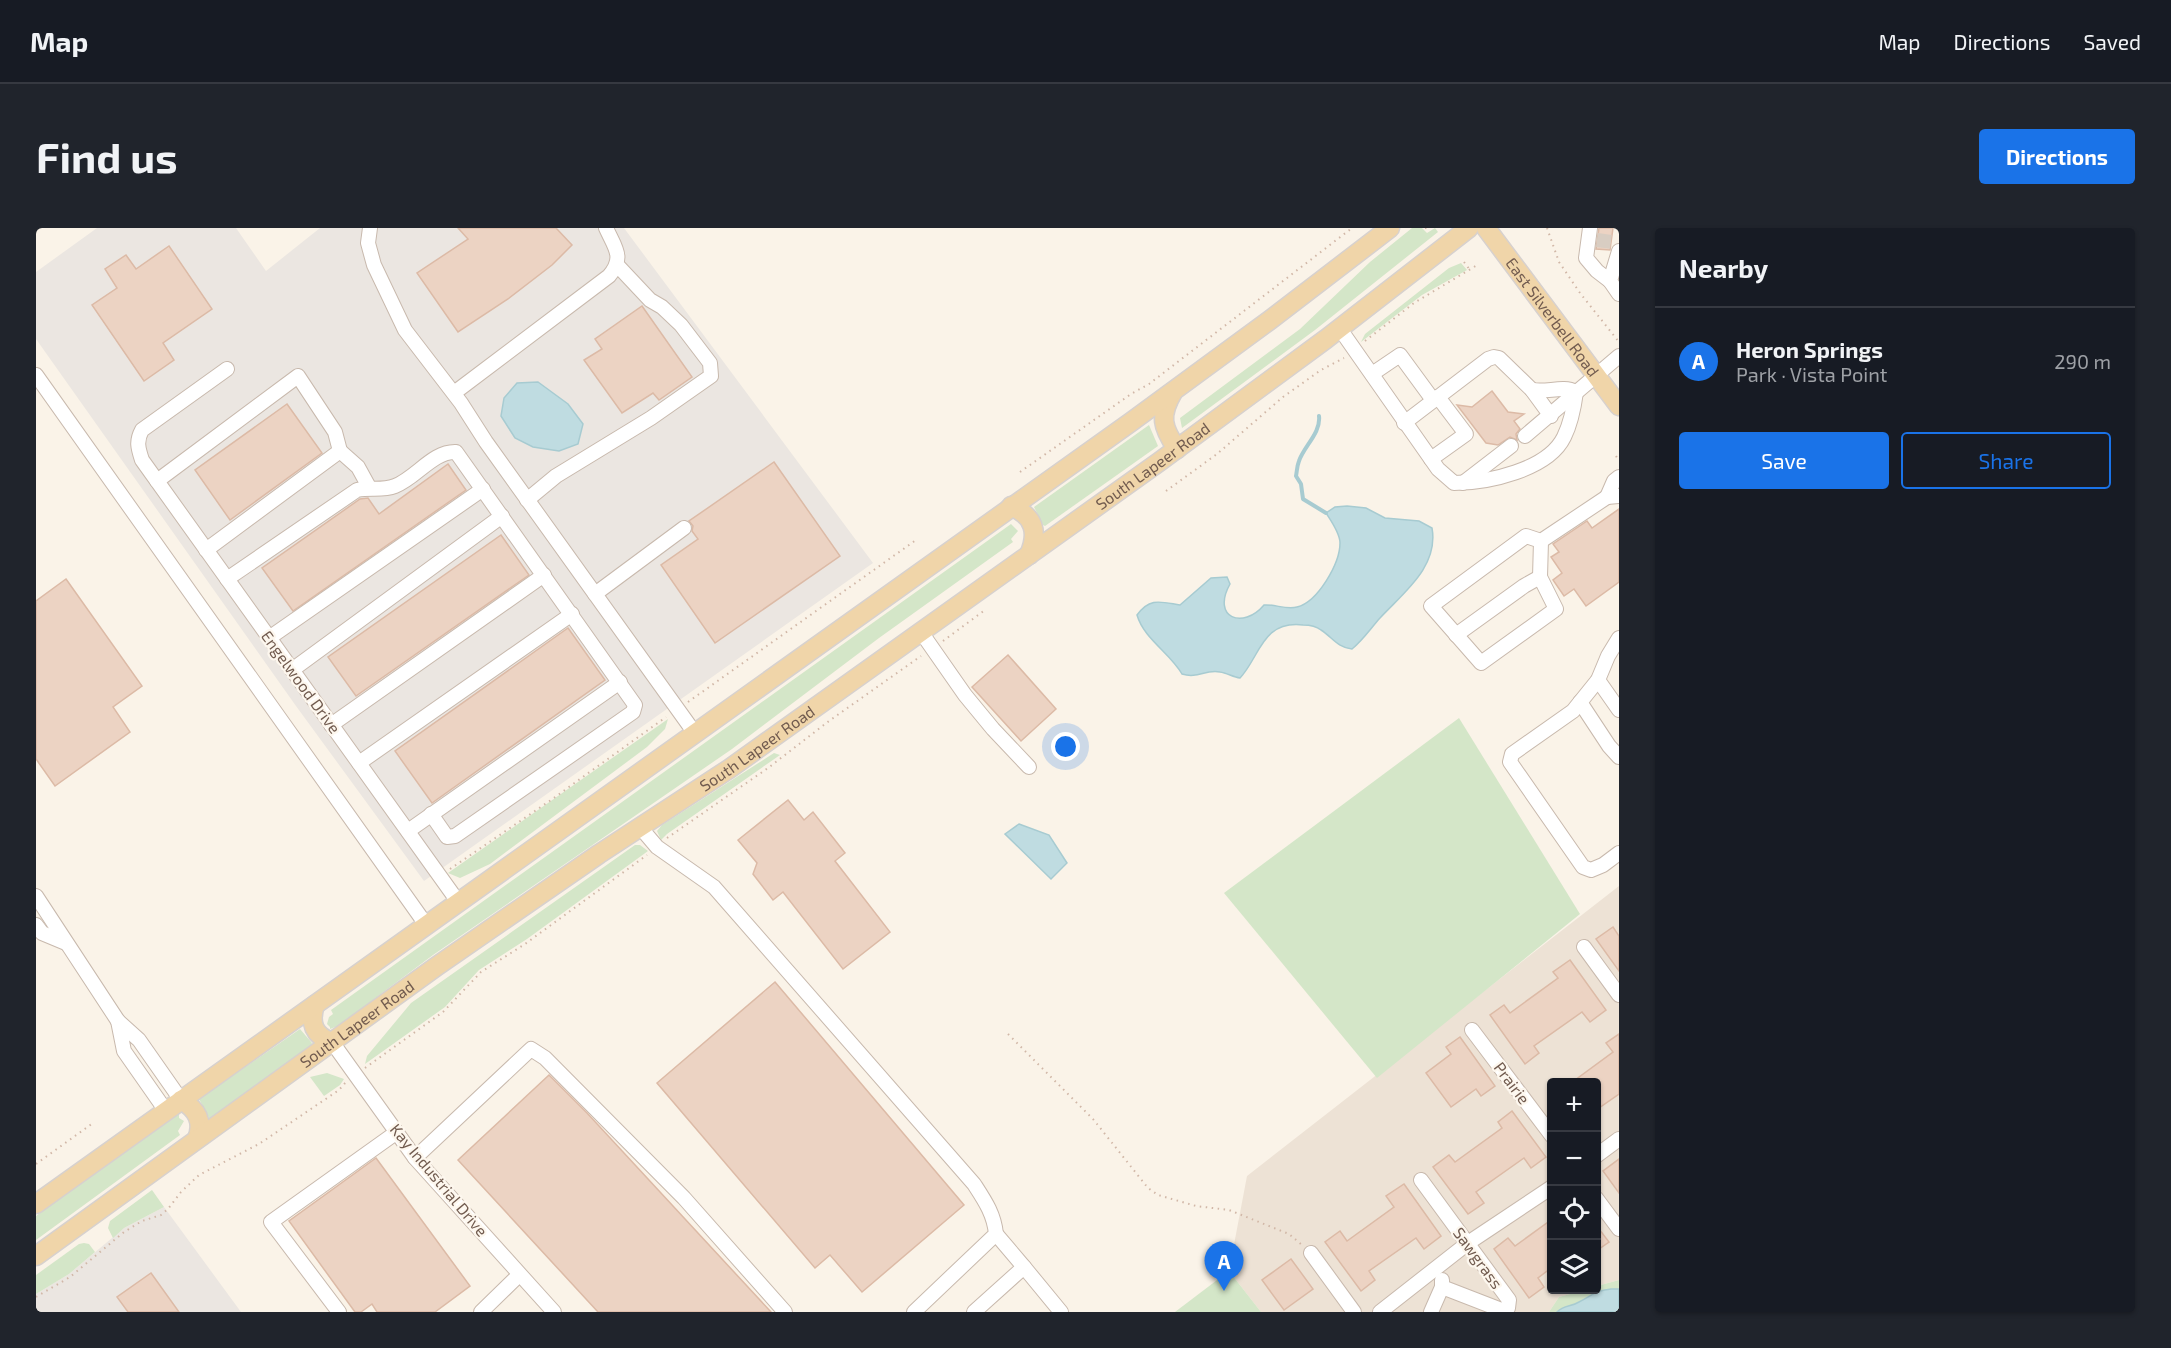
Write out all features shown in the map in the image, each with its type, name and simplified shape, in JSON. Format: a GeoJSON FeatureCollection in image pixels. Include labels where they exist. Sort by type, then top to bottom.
{"type":"FeatureCollection","features":[{"type":"Feature","properties":{"kind":"main road"},"geometry":{"type":"LineString","coordinates":[[36,1204],[1174,391],[1390,228]]}},
{"type":"Feature","properties":{"kind":"main road","name":"South Lapeer Road"},"geometry":{"type":"LineString","coordinates":[[36,1256],[437,966],[729,769],[1177,449],[1340,329],[1469,228]]}},
{"type":"Feature","properties":{"kind":"main road","name":"East Silverbell Road"},"geometry":{"type":"LineString","coordinates":[[1486,228],[1619,406]]}},
{"type":"Feature","properties":{"kind":"main road"},"geometry":{"type":"LineString","coordinates":[[1174,391],[1165,409],[1164,418],[1167,435],[1177,449]]}},
{"type":"Feature","properties":{"kind":"main road"},"geometry":{"type":"LineString","coordinates":[[1011,506],[1025,514],[1033,528],[1034,543],[1029,555]]}},
{"type":"Feature","properties":{"kind":"main road"},"geometry":{"type":"LineString","coordinates":[[315,1005],[311,1016],[315,1030],[319,1036],[332,1042]]}},
{"type":"Feature","properties":{"kind":"main road"},"geometry":{"type":"LineString","coordinates":[[181,1100],[189,1104],[198,1116],[200,1131],[197,1139]]}},
{"type":"Feature","properties":{"kind":"street"},"geometry":{"type":"LineString","coordinates":[[370,228],[368,243],[374,265],[405,330],[454,393],[527,500],[694,732]]}},
{"type":"Feature","properties":{"kind":"street"},"geometry":{"type":"LineString","coordinates":[[454,393],[609,276],[618,266],[618,254],[606,228]]}},
{"type":"Feature","properties":{"kind":"street"},"geometry":{"type":"LineString","coordinates":[[1592,236],[1586,258],[1610,281],[1619,294]]}},
{"type":"Feature","properties":{"kind":"street"},"geometry":{"type":"LineString","coordinates":[[1610,281],[1616,265],[1616,246]]}},
{"type":"Feature","properties":{"kind":"street"},"geometry":{"type":"LineString","coordinates":[[527,500],[556,476],[651,418],[711,376],[710,363],[681,325],[662,307],[650,300],[618,266]]}},
{"type":"Feature","properties":{"kind":"street"},"geometry":{"type":"LineString","coordinates":[[1340,329],[1438,469],[1454,483],[1479,483],[1501,478],[1540,460],[1558,446],[1564,437],[1576,392]]}},
{"type":"Feature","properties":{"kind":"street"},"geometry":{"type":"LineString","coordinates":[[1372,374],[1400,355],[1466,434],[1431,459]]}},
{"type":"Feature","properties":{"kind":"street"},"geometry":{"type":"LineString","coordinates":[[1525,436],[1619,356]]}},
{"type":"Feature","properties":{"kind":"street"},"geometry":{"type":"LineString","coordinates":[[1404,423],[1488,359],[1494,357],[1499,358],[1532,390],[1551,416]]}},
{"type":"Feature","properties":{"kind":"street","name":"Engelwood Drive"},"geometry":{"type":"LineString","coordinates":[[227,369],[142,430],[138,437],[137,448],[142,460],[459,903]]}},
{"type":"Feature","properties":{"kind":"street"},"geometry":{"type":"LineString","coordinates":[[36,375],[427,926]]}},
{"type":"Feature","properties":{"kind":"street"},"geometry":{"type":"LineString","coordinates":[[157,481],[298,376],[335,432],[340,451],[358,467],[369,487]]}},
{"type":"Feature","properties":{"kind":"street"},"geometry":{"type":"LineString","coordinates":[[1532,390],[1543,392],[1566,388],[1576,392]]}},
{"type":"Feature","properties":{"kind":"street"},"geometry":{"type":"LineString","coordinates":[[1463,483],[1511,446]]}},
{"type":"Feature","properties":{"kind":"street"},"geometry":{"type":"LineString","coordinates":[[206,550],[340,451]]}},
{"type":"Feature","properties":{"kind":"street"},"geometry":{"type":"LineString","coordinates":[[227,579],[357,489],[369,487],[385,489],[398,485],[446,452],[456,452],[635,705],[633,712],[455,837],[447,837],[431,814]]}},
{"type":"Feature","properties":{"kind":"street"},"geometry":{"type":"LineString","coordinates":[[1541,540],[1540,577],[1556,609],[1481,663],[1431,606],[1526,536],[1541,540],[1613,496],[1614,481],[1619,477]]}},
{"type":"Feature","properties":{"kind":"street"},"geometry":{"type":"LineString","coordinates":[[269,638],[483,489]]}},
{"type":"Feature","properties":{"kind":"street"},"geometry":{"type":"LineString","coordinates":[[292,670],[502,516]]}},
{"type":"Feature","properties":{"kind":"street"},"geometry":{"type":"LineString","coordinates":[[595,594],[684,528]]}},
{"type":"Feature","properties":{"kind":"street"},"geometry":{"type":"LineString","coordinates":[[331,725],[544,575]]}},
{"type":"Feature","properties":{"kind":"street"},"geometry":{"type":"LineString","coordinates":[[1456,635],[1540,577]]}},
{"type":"Feature","properties":{"kind":"street"},"geometry":{"type":"LineString","coordinates":[[359,763],[572,614]]}},
{"type":"Feature","properties":{"kind":"street"},"geometry":{"type":"LineString","coordinates":[[921,632],[972,704],[1029,767]]}},
{"type":"Feature","properties":{"kind":"street"},"geometry":{"type":"LineString","coordinates":[[1619,638],[1598,680],[1573,711],[1512,754],[1510,762],[1583,867],[1591,870],[1619,854]]}},
{"type":"Feature","properties":{"kind":"street"},"geometry":{"type":"LineString","coordinates":[[1598,680],[1619,710]]}},
{"type":"Feature","properties":{"kind":"street"},"geometry":{"type":"LineString","coordinates":[[408,831],[620,681]]}},
{"type":"Feature","properties":{"kind":"street"},"geometry":{"type":"LineString","coordinates":[[1580,702],[1619,758]]}},
{"type":"Feature","properties":{"kind":"street"},"geometry":{"type":"LineString","coordinates":[[640,827],[657,847],[714,887],[974,1184],[994,1216],[996,1234],[1061,1312]]}},
{"type":"Feature","properties":{"kind":"street"},"geometry":{"type":"LineString","coordinates":[[36,896],[118,1020],[138,1040],[181,1100]]}},
{"type":"Feature","properties":{"kind":"street"},"geometry":{"type":"LineString","coordinates":[[36,925],[42,933],[66,943]]}},
{"type":"Feature","properties":{"kind":"street"},"geometry":{"type":"LineString","coordinates":[[1584,947],[1619,995]]}},
{"type":"Feature","properties":{"kind":"street"},"geometry":{"type":"LineString","coordinates":[[118,1020],[124,1051],[166,1111]]}},
{"type":"Feature","properties":{"kind":"street","name":"Prairie"},"geometry":{"type":"LineString","coordinates":[[1472,1029],[1548,1132]]}},
{"type":"Feature","properties":{"kind":"street","name":"Kay Industrial Drive"},"geometry":{"type":"LineString","coordinates":[[332,1042],[415,1158],[554,1312]]}},
{"type":"Feature","properties":{"kind":"street"},"geometry":{"type":"LineString","coordinates":[[415,1158],[531,1049],[545,1058],[684,1198],[785,1312]]}},
{"type":"Feature","properties":{"kind":"street"},"geometry":{"type":"LineString","coordinates":[[339,1312],[271,1222],[397,1132]]}},
{"type":"Feature","properties":{"kind":"street"},"geometry":{"type":"LineString","coordinates":[[1601,1152],[1619,1139]]}},
{"type":"Feature","properties":{"kind":"street","name":"Sawgrass"},"geometry":{"type":"LineString","coordinates":[[1421,1180],[1509,1300],[1508,1308],[1504,1311],[1442,1287]]}},
{"type":"Feature","properties":{"kind":"street"},"geometry":{"type":"LineString","coordinates":[[1380,1312],[1468,1243],[1547,1190]]}},
{"type":"Feature","properties":{"kind":"street"},"geometry":{"type":"LineString","coordinates":[[1601,1205],[1619,1229]]}},
{"type":"Feature","properties":{"kind":"street"},"geometry":{"type":"LineString","coordinates":[[914,1312],[996,1234]]}},
{"type":"Feature","properties":{"kind":"street"},"geometry":{"type":"LineString","coordinates":[[1311,1253],[1354,1312]]}},
{"type":"Feature","properties":{"kind":"street"},"geometry":{"type":"LineString","coordinates":[[1431,1312],[1442,1287],[1444,1263]]}},
{"type":"Feature","properties":{"kind":"street"},"geometry":{"type":"LineString","coordinates":[[974,1312],[1024,1267]]}},
{"type":"Feature","properties":{"kind":"street"},"geometry":{"type":"LineString","coordinates":[[481,1312],[519,1275]]}},
{"type":"Feature","properties":{"kind":"path"},"geometry":{"type":"LineString","coordinates":[[1020,472],[1131,394],[1149,384],[1352,228]]}},
{"type":"Feature","properties":{"kind":"path"},"geometry":{"type":"LineString","coordinates":[[1547,228],[1559,262],[1619,342]]}},
{"type":"Feature","properties":{"kind":"path"},"geometry":{"type":"LineString","coordinates":[[1464,262],[1470,271]]}},
{"type":"Feature","properties":{"kind":"path"},"geometry":{"type":"LineString","coordinates":[[1166,491],[1217,454],[1282,397],[1354,351],[1414,303],[1479,264]]}},
{"type":"Feature","properties":{"kind":"path"},"geometry":{"type":"LineString","coordinates":[[1616,456],[1619,461]]}},
{"type":"Feature","properties":{"kind":"path"},"geometry":{"type":"LineString","coordinates":[[688,702],[916,540]]}},
{"type":"Feature","properties":{"kind":"path"},"geometry":{"type":"LineString","coordinates":[[366,1067],[443,1012],[482,972],[525,944],[669,836],[768,768],[829,721],[985,610]]}},
{"type":"Feature","properties":{"kind":"path"},"geometry":{"type":"LineString","coordinates":[[454,865],[551,800],[668,715]]}},
{"type":"Feature","properties":{"kind":"path"},"geometry":{"type":"LineString","coordinates":[[1008,1034],[1093,1119],[1148,1188],[1175,1201],[1229,1210],[1289,1234],[1311,1253]]}},
{"type":"Feature","properties":{"kind":"path"},"geometry":{"type":"LineString","coordinates":[[36,1297],[70,1277],[124,1232],[142,1221],[161,1215],[200,1175],[259,1144],[339,1090],[347,1082]]}},
{"type":"Feature","properties":{"kind":"path"},"geometry":{"type":"LineString","coordinates":[[36,1164],[93,1124]]}},
{"type":"Feature","properties":{"kind":"shaded area"},"geometry":{"type":"Polygon","coordinates":[[[97,228],[236,228],[266,271],[320,228],[624,228],[873,563],[424,881],[296,706],[36,339],[36,272],[97,228]]]}},
{"type":"Feature","properties":{"kind":"shaded area"},"geometry":{"type":"Polygon","coordinates":[[[1619,886],[1619,1280],[1601,1285],[1601,1078],[1547,1078],[1547,1294],[1570,1294],[1559,1297],[1549,1312],[1261,1312],[1229,1271],[1247,1176],[1619,886]]]}},
{"type":"Feature","properties":{"kind":"shaded area"},"geometry":{"type":"Polygon","coordinates":[[[164,1207],[241,1312],[36,1312],[36,1294],[69,1274],[124,1228],[164,1207]]]}},
{"type":"Feature","properties":{"kind":"green space"},"geometry":{"type":"Polygon","coordinates":[[[1412,228],[1422,228],[1427,233],[1435,228],[1438,232],[1315,330],[1182,428],[1180,418],[1300,329],[1370,262],[1412,228]]]}},
{"type":"Feature","properties":{"kind":"green space"},"geometry":{"type":"Polygon","coordinates":[[[1461,263],[1467,270],[1422,295],[1361,342],[1365,334],[1449,268],[1461,263]]]}},
{"type":"Feature","properties":{"kind":"green space"},"geometry":{"type":"Polygon","coordinates":[[[1149,425],[1158,446],[1045,526],[1043,525],[1034,507],[1149,425]]]}},
{"type":"Feature","properties":{"kind":"green space"},"geometry":{"type":"Polygon","coordinates":[[[1011,524],[1018,531],[1011,539],[1013,542],[879,638],[732,749],[433,955],[338,1026],[330,1029],[327,1024],[329,1017],[333,1014],[331,1010],[1011,524]]]}},
{"type":"Feature","properties":{"kind":"green space"},"geometry":{"type":"Polygon","coordinates":[[[1459,718],[1580,914],[1377,1078],[1224,893],[1459,718]]]}},
{"type":"Feature","properties":{"kind":"green space"},"geometry":{"type":"Polygon","coordinates":[[[668,719],[665,729],[647,747],[490,864],[460,878],[448,873],[668,719]]]}},
{"type":"Feature","properties":{"kind":"green space"},"geometry":{"type":"Polygon","coordinates":[[[774,753],[780,755],[661,840],[657,831],[662,825],[774,753]]]}},
{"type":"Feature","properties":{"kind":"green space"},"geometry":{"type":"Polygon","coordinates":[[[635,845],[640,845],[648,851],[527,939],[479,970],[445,1007],[365,1064],[367,1056],[411,1003],[635,845]]]}},
{"type":"Feature","properties":{"kind":"green space"},"geometry":{"type":"Polygon","coordinates":[[[300,1029],[312,1043],[311,1045],[209,1118],[199,1099],[300,1029]]]}},
{"type":"Feature","properties":{"kind":"green space"},"geometry":{"type":"Polygon","coordinates":[[[327,1073],[344,1079],[340,1085],[324,1096],[310,1077],[327,1073]]]}},
{"type":"Feature","properties":{"kind":"green space"},"geometry":{"type":"Polygon","coordinates":[[[179,1114],[179,1118],[184,1121],[178,1131],[180,1135],[36,1240],[36,1216],[179,1114]]]}},
{"type":"Feature","properties":{"kind":"green space"},"geometry":{"type":"Polygon","coordinates":[[[152,1190],[164,1207],[124,1228],[113,1238],[108,1228],[110,1221],[152,1190]]]}},
{"type":"Feature","properties":{"kind":"green space"},"geometry":{"type":"Polygon","coordinates":[[[79,1244],[89,1244],[95,1252],[69,1274],[36,1294],[36,1275],[79,1244]]]}},
{"type":"Feature","properties":{"kind":"green space"},"geometry":{"type":"Polygon","coordinates":[[[1229,1271],[1261,1312],[1175,1312],[1229,1271]]]}},
{"type":"Feature","properties":{"kind":"green space"},"geometry":{"type":"Polygon","coordinates":[[[1619,1280],[1619,1312],[1549,1312],[1559,1297],[1570,1294],[1601,1294],[1601,1285],[1619,1280]]]}},
{"type":"Feature","properties":{"kind":"water"},"geometry":{"type":"Polygon","coordinates":[[[538,382],[568,404],[583,424],[578,444],[559,451],[533,447],[515,438],[501,416],[504,398],[517,383],[538,382]]]}},
{"type":"Feature","properties":{"kind":"water"},"geometry":{"type":"Polygon","coordinates":[[[1335,507],[1366,508],[1385,518],[1419,521],[1432,528],[1433,542],[1425,567],[1417,578],[1352,649],[1339,644],[1315,627],[1289,625],[1270,634],[1240,678],[1215,671],[1188,675],[1182,674],[1140,624],[1137,615],[1147,605],[1156,602],[1180,605],[1211,578],[1227,577],[1230,584],[1224,605],[1232,617],[1247,617],[1256,613],[1264,605],[1293,608],[1305,604],[1313,598],[1326,581],[1339,551],[1339,535],[1326,513],[1335,507]]]}},
{"type":"Feature","properties":{"kind":"water"},"geometry":{"type":"Polygon","coordinates":[[[1019,824],[1049,835],[1067,863],[1051,879],[1005,834],[1019,824]]]}},
{"type":"Feature","properties":{"kind":"water"},"geometry":{"type":"Polygon","coordinates":[[[1619,1289],[1619,1312],[1557,1312],[1594,1294],[1601,1294],[1601,1291],[1619,1289]]]}},
{"type":"Feature","properties":{"kind":"building"},"geometry":{"type":"Polygon","coordinates":[[[458,228],[556,228],[572,245],[552,265],[508,299],[458,332],[417,273],[468,239],[458,228]]]}},
{"type":"Feature","properties":{"kind":"building"},"geometry":{"type":"Polygon","coordinates":[[[1599,228],[1613,228],[1610,250],[1596,249],[1599,228]]]}},
{"type":"Feature","properties":{"kind":"building"},"geometry":{"type":"Polygon","coordinates":[[[169,246],[212,309],[163,343],[174,360],[144,381],[92,305],[117,288],[105,269],[126,255],[136,269],[169,246]]]}},
{"type":"Feature","properties":{"kind":"building"},"geometry":{"type":"Polygon","coordinates":[[[642,306],[692,377],[659,400],[653,393],[622,413],[584,360],[602,349],[595,339],[642,306]]]}},
{"type":"Feature","properties":{"kind":"building"},"geometry":{"type":"Polygon","coordinates":[[[1492,391],[1508,412],[1524,414],[1514,421],[1520,429],[1516,434],[1517,440],[1510,437],[1498,445],[1486,443],[1457,405],[1472,407],[1492,391]]]}},
{"type":"Feature","properties":{"kind":"building"},"geometry":{"type":"Polygon","coordinates":[[[287,404],[322,453],[230,520],[195,470],[287,404]]]}},
{"type":"Feature","properties":{"kind":"building"},"geometry":{"type":"Polygon","coordinates":[[[774,462],[840,556],[715,643],[661,565],[698,539],[689,521],[774,462]]]}},
{"type":"Feature","properties":{"kind":"building"},"geometry":{"type":"Polygon","coordinates":[[[448,464],[466,490],[293,611],[262,568],[360,499],[368,498],[379,514],[448,464]]]}},
{"type":"Feature","properties":{"kind":"building"},"geometry":{"type":"Polygon","coordinates":[[[1619,509],[1619,582],[1586,606],[1574,589],[1564,596],[1553,580],[1562,573],[1551,557],[1559,552],[1553,544],[1587,521],[1592,528],[1619,509]]]}},
{"type":"Feature","properties":{"kind":"building"},"geometry":{"type":"Polygon","coordinates":[[[501,535],[529,575],[356,696],[328,657],[501,535]]]}},
{"type":"Feature","properties":{"kind":"building"},"geometry":{"type":"Polygon","coordinates":[[[66,579],[142,686],[113,707],[130,732],[55,786],[36,759],[36,601],[66,579]]]}},
{"type":"Feature","properties":{"kind":"building"},"geometry":{"type":"Polygon","coordinates":[[[568,628],[605,680],[432,803],[395,751],[568,628]]]}},
{"type":"Feature","properties":{"kind":"building"},"geometry":{"type":"Polygon","coordinates":[[[1008,655],[1056,709],[1021,741],[972,687],[1008,655]]]}},
{"type":"Feature","properties":{"kind":"building"},"geometry":{"type":"Polygon","coordinates":[[[788,800],[804,820],[813,812],[845,853],[835,861],[890,932],[843,969],[783,892],[773,900],[753,874],[757,863],[738,840],[788,800]]]}},
{"type":"Feature","properties":{"kind":"building"},"geometry":{"type":"Polygon","coordinates":[[[1613,927],[1619,936],[1619,971],[1596,939],[1613,927]]]}},
{"type":"Feature","properties":{"kind":"building"},"geometry":{"type":"Polygon","coordinates":[[[1570,960],[1606,1010],[1590,1022],[1582,1012],[1534,1046],[1539,1053],[1525,1064],[1490,1015],[1504,1005],[1510,1013],[1558,978],[1553,972],[1570,960]]]}},
{"type":"Feature","properties":{"kind":"building"},"geometry":{"type":"Polygon","coordinates":[[[775,982],[964,1205],[862,1292],[830,1255],[815,1268],[657,1083],[775,982]]]}},
{"type":"Feature","properties":{"kind":"building"},"geometry":{"type":"Polygon","coordinates":[[[1619,1034],[1619,1094],[1601,1107],[1601,1078],[1578,1078],[1613,1052],[1606,1043],[1619,1034]]]}},
{"type":"Feature","properties":{"kind":"building"},"geometry":{"type":"Polygon","coordinates":[[[1460,1037],[1495,1086],[1481,1096],[1476,1089],[1451,1107],[1426,1073],[1451,1054],[1446,1047],[1460,1037]]]}},
{"type":"Feature","properties":{"kind":"building"},"geometry":{"type":"Polygon","coordinates":[[[549,1075],[771,1312],[598,1312],[458,1160],[549,1075]]]}},
{"type":"Feature","properties":{"kind":"building"},"geometry":{"type":"Polygon","coordinates":[[[1512,1111],[1546,1157],[1531,1168],[1524,1158],[1476,1192],[1484,1203],[1468,1214],[1433,1167],[1449,1155],[1455,1162],[1502,1128],[1498,1122],[1512,1111]]]}},
{"type":"Feature","properties":{"kind":"building"},"geometry":{"type":"Polygon","coordinates":[[[376,1158],[470,1286],[435,1312],[377,1312],[372,1304],[361,1312],[355,1312],[289,1221],[376,1158]]]}},
{"type":"Feature","properties":{"kind":"building"},"geometry":{"type":"Polygon","coordinates":[[[1619,1159],[1619,1193],[1603,1171],[1619,1159]]]}},
{"type":"Feature","properties":{"kind":"building"},"geometry":{"type":"Polygon","coordinates":[[[1404,1184],[1441,1236],[1424,1249],[1416,1238],[1369,1271],[1375,1280],[1361,1291],[1325,1242],[1340,1231],[1347,1241],[1394,1207],[1386,1196],[1404,1184]]]}},
{"type":"Feature","properties":{"kind":"building"},"geometry":{"type":"Polygon","coordinates":[[[1547,1223],[1547,1271],[1538,1278],[1544,1287],[1529,1298],[1494,1249],[1508,1238],[1515,1246],[1547,1223]]]}},
{"type":"Feature","properties":{"kind":"building"},"geometry":{"type":"Polygon","coordinates":[[[1601,1232],[1609,1242],[1601,1248],[1601,1232]]]}},
{"type":"Feature","properties":{"kind":"building"},"geometry":{"type":"Polygon","coordinates":[[[1291,1259],[1313,1289],[1284,1310],[1262,1280],[1291,1259]]]}},
{"type":"Feature","properties":{"kind":"building"},"geometry":{"type":"Polygon","coordinates":[[[151,1273],[179,1312],[128,1312],[117,1297],[151,1273]]]}},
{"type":"Feature","properties":{"kind":"waterway"},"geometry":{"type":"LineString","coordinates":[[1319,416],[1315,434],[1301,455],[1296,476],[1301,484],[1303,499],[1326,513]]}},
{"type":"Feature","properties":{"kind":"tunnel"},"geometry":{"type":"LineString","coordinates":[[1597,240],[1612,242]]}},
{"type":"Feature","properties":{"kind":"place","name":"Heron Springs"},"geometry":{"type":"Point","coordinates":[1224,1291]}}]}
